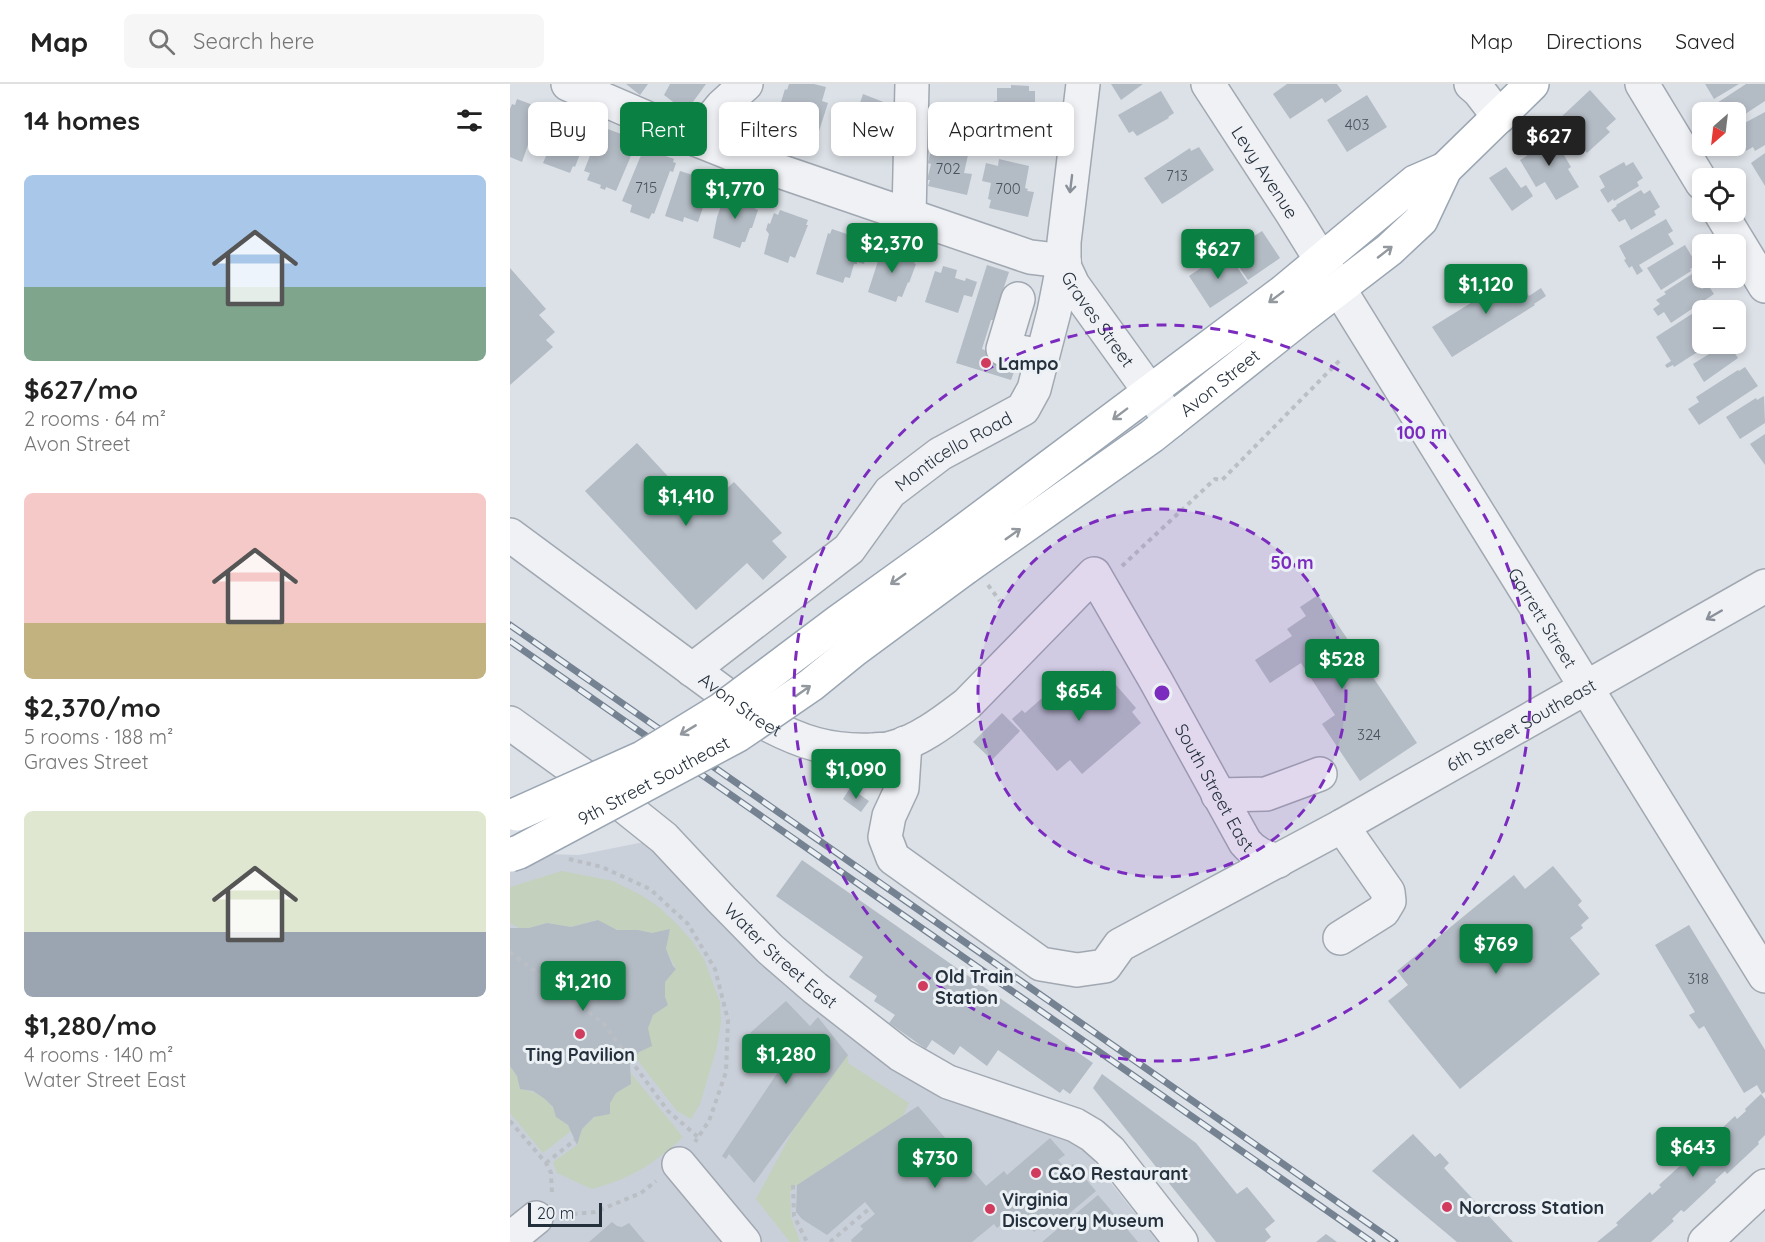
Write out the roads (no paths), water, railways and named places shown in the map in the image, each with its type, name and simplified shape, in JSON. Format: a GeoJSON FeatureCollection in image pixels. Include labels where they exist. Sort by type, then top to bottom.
{"type":"FeatureCollection","features":[{"type":"Feature","properties":{"kind":"main road","name":"Avon Street"},"geometry":{"type":"LineString","coordinates":[[964,563],[1171,421],[1389,250],[1421,220],[1445,170],[1532,84]]}},
{"type":"Feature","properties":{"kind":"main road","name":"Avon Street"},"geometry":{"type":"LineString","coordinates":[[964,563],[1150,393],[1283,292],[1415,182],[1445,170]]}},
{"type":"Feature","properties":{"kind":"main road","name":"9th Street Southeast"},"geometry":{"type":"LineString","coordinates":[[510,816],[642,758],[722,709],[838,622],[964,563]]}},
{"type":"Feature","properties":{"kind":"main road","name":"9th Street Southeast"},"geometry":{"type":"LineString","coordinates":[[510,855],[551,836],[738,735],[811,685],[964,563]]}},
{"type":"Feature","properties":{"kind":"street","name":"Graves Street"},"geometry":{"type":"LineString","coordinates":[[568,84],[620,107]]}},
{"type":"Feature","properties":{"kind":"street"},"geometry":{"type":"LineString","coordinates":[[707,124],[746,84]]}},
{"type":"Feature","properties":{"kind":"street"},"geometry":{"type":"LineString","coordinates":[[909,215],[912,84]]}},
{"type":"Feature","properties":{"kind":"street","name":"Monticello Road"},"geometry":{"type":"LineString","coordinates":[[692,670],[849,549],[890,492],[940,454],[1023,409],[1034,389],[1054,312],[1064,261],[1064,242],[1083,84]]}},
{"type":"Feature","properties":{"kind":"street","name":"Levy Avenue"},"geometry":{"type":"LineString","coordinates":[[1208,84],[1322,260]]}},
{"type":"Feature","properties":{"kind":"street"},"geometry":{"type":"LineString","coordinates":[[1471,84],[1499,117]]}},
{"type":"Feature","properties":{"kind":"street"},"geometry":{"type":"LineString","coordinates":[[1642,84],[1693,168]]}},
{"type":"Feature","properties":{"kind":"street","name":"Graves Street"},"geometry":{"type":"LineString","coordinates":[[707,144],[1030,257],[1064,261],[1073,285],[1171,421]]}},
{"type":"Feature","properties":{"kind":"street"},"geometry":{"type":"LineString","coordinates":[[1726,222],[1765,286]]}},
{"type":"Feature","properties":{"kind":"street","name":"Garrett Street"},"geometry":{"type":"LineString","coordinates":[[1322,260],[1765,976]]}},
{"type":"Feature","properties":{"kind":"street"},"geometry":{"type":"LineString","coordinates":[[1018,299],[1003,349],[1042,356]]}},
{"type":"Feature","properties":{"kind":"street","name":"Avon Street"},"geometry":{"type":"LineString","coordinates":[[510,536],[763,722],[792,738],[824,747],[858,751],[891,748],[938,726],[967,704],[1107,572]]}},
{"type":"Feature","properties":{"kind":"street","name":"South Street East"},"geometry":{"type":"LineString","coordinates":[[1107,572],[1156,681],[1245,842],[1250,849],[1262,856],[1278,861]]}},
{"type":"Feature","properties":{"kind":"street","name":"6th Street Southeast"},"geometry":{"type":"LineString","coordinates":[[905,743],[902,788],[889,816],[885,837],[893,858],[1041,964],[1077,970],[1106,966],[1120,945],[1342,826],[1765,586]]}},
{"type":"Feature","properties":{"kind":"street","name":"Water Street East"},"geometry":{"type":"LineString","coordinates":[[510,723],[614,798],[664,838],[770,949],[815,988],[901,1055],[948,1082],[1074,1125],[1092,1135],[1110,1151],[1181,1242]]}},
{"type":"Feature","properties":{"kind":"street"},"geometry":{"type":"LineString","coordinates":[[1218,795],[1266,794],[1320,774]]}},
{"type":"Feature","properties":{"kind":"street"},"geometry":{"type":"LineString","coordinates":[[1340,938],[1383,911],[1389,901],[1388,892],[1342,826]]}},
{"type":"Feature","properties":{"kind":"street"},"geometry":{"type":"LineString","coordinates":[[679,1164],[744,1242]]}},
{"type":"Feature","properties":{"kind":"street"},"geometry":{"type":"LineString","coordinates":[[1705,1242],[1765,1186]]}},
{"type":"Feature","properties":{"kind":"street"},"geometry":{"type":"LineString","coordinates":[[510,1239],[541,1217]]}},
{"type":"Feature","properties":{"kind":"railway"},"geometry":{"type":"LineString","coordinates":[[510,625],[1395,1242]]}},
{"type":"Feature","properties":{"kind":"railway"},"geometry":{"type":"LineString","coordinates":[[510,641],[1372,1242]]}},
{"type":"Feature","properties":{"kind":"place","name":"Lampo"},"geometry":{"type":"Point","coordinates":[986,363]}},
{"type":"Feature","properties":{"kind":"place","name":"Old Train Station"},"geometry":{"type":"Point","coordinates":[923,986]}},
{"type":"Feature","properties":{"kind":"place","name":"Ting Pavilion"},"geometry":{"type":"Point","coordinates":[580,1034]}},
{"type":"Feature","properties":{"kind":"place","name":"C&O Restaurant"},"geometry":{"type":"Point","coordinates":[1036,1173]}},
{"type":"Feature","properties":{"kind":"place","name":"Norcross Station"},"geometry":{"type":"Point","coordinates":[1447,1207]}},
{"type":"Feature","properties":{"kind":"place","name":"Virginia Discovery Museum"},"geometry":{"type":"Point","coordinates":[990,1209]}}]}
